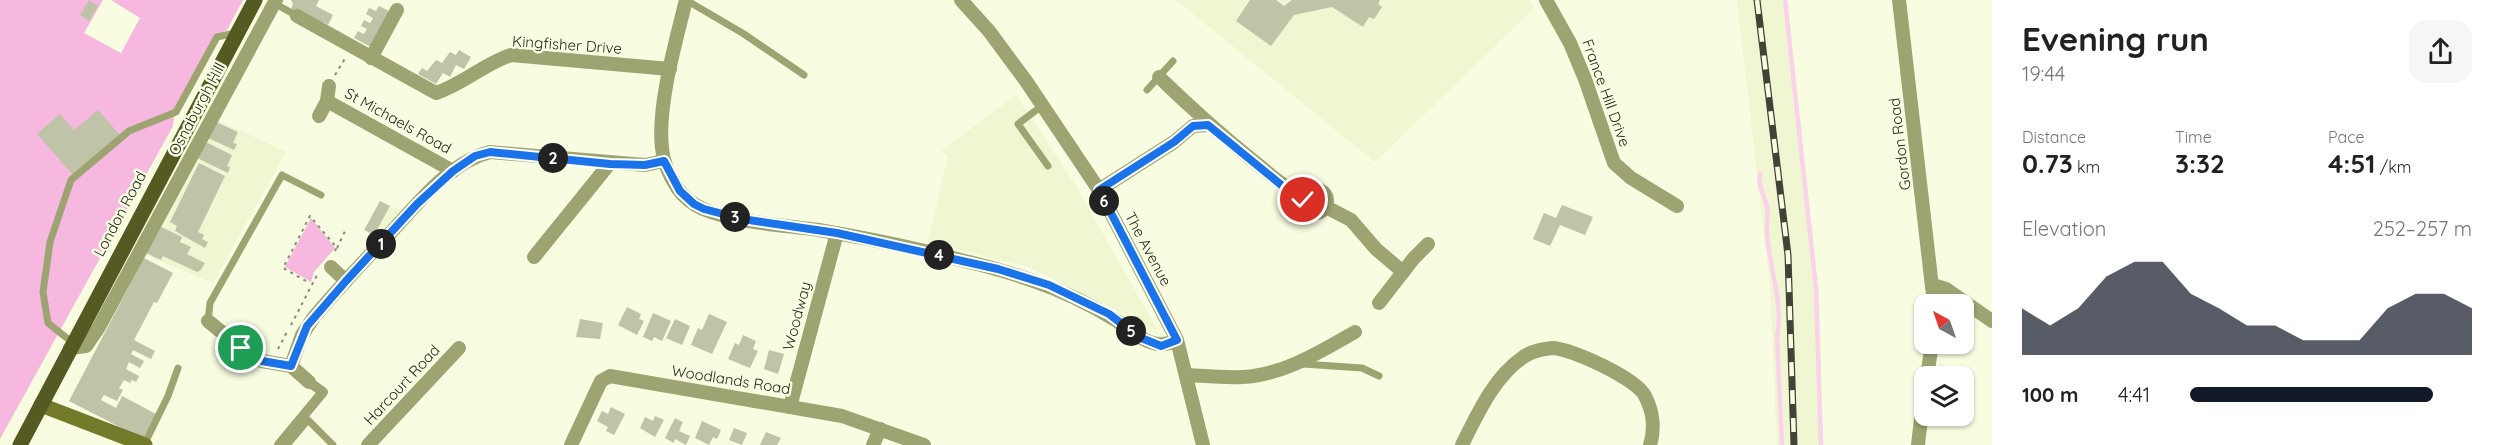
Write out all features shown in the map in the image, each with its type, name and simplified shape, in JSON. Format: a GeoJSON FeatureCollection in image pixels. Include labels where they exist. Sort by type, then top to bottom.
{"type":"FeatureCollection","features":[{"type":"Feature","properties":{"kind":"main road","name":"London Road"},"geometry":{"type":"LineString","coordinates":[[20,445],[255,0]]}},
{"type":"Feature","properties":{"kind":"main road"},"geometry":{"type":"LineString","coordinates":[[41,405],[123,441],[144,445]]}},
{"type":"Feature","properties":{"kind":"street"},"geometry":{"type":"LineString","coordinates":[[686,0],[670,69],[661,131],[664,161],[680,191],[694,204],[742,219],[837,233],[951,257],[1019,275],[1049,285],[1109,314],[1139,337],[1154,344],[1161,346],[1177,340]]}},
{"type":"Feature","properties":{"kind":"street","name":"The Avenue"},"geometry":{"type":"LineString","coordinates":[[961,0],[989,31],[1043,105],[1099,190],[1177,340],[1203,445]]}},
{"type":"Feature","properties":{"kind":"street","name":"France Hill Drive"},"geometry":{"type":"LineString","coordinates":[[1545,0],[1570,43],[1582,70],[1614,163],[1631,178],[1677,206]]}},
{"type":"Feature","properties":{"kind":"street","name":"Gordon Road"},"geometry":{"type":"LineString","coordinates":[[1899,0],[1933,294]]}},
{"type":"Feature","properties":{"kind":"street","name":"Osnaburgh Hill"},"geometry":{"type":"LineString","coordinates":[[71,346],[86,346],[99,327],[275,2]]}},
{"type":"Feature","properties":{"kind":"street"},"geometry":{"type":"LineString","coordinates":[[371,58],[397,10]]}},
{"type":"Feature","properties":{"kind":"street","name":"Kingfisher Drive"},"geometry":{"type":"LineString","coordinates":[[297,16],[436,93],[456,86],[489,65],[511,55],[670,69]]}},
{"type":"Feature","properties":{"kind":"street"},"geometry":{"type":"LineString","coordinates":[[1159,77],[1208,125],[1285,188],[1304,195],[1303,204],[1307,211],[1316,214],[1326,207],[1351,220],[1376,249],[1403,272]]}},
{"type":"Feature","properties":{"kind":"street","name":"St Michaels Road"},"geometry":{"type":"LineString","coordinates":[[319,116],[327,101],[329,86]]}},
{"type":"Feature","properties":{"kind":"street","name":"St Michaels Road"},"geometry":{"type":"LineString","coordinates":[[327,101],[453,171]]}},
{"type":"Feature","properties":{"kind":"street"},"geometry":{"type":"LineString","coordinates":[[1099,190],[1174,142],[1193,126],[1208,125]]}},
{"type":"Feature","properties":{"kind":"street"},"geometry":{"type":"LineString","coordinates":[[291,366],[307,326],[346,281],[417,204],[453,171],[475,156],[490,152],[610,164],[645,165],[664,161]]}},
{"type":"Feature","properties":{"kind":"street"},"geometry":{"type":"LineString","coordinates":[[534,257],[610,164]]}},
{"type":"Feature","properties":{"kind":"street","name":"Woodway"},"geometry":{"type":"LineString","coordinates":[[790,407],[837,233]]}},
{"type":"Feature","properties":{"kind":"street"},"geometry":{"type":"LineString","coordinates":[[1379,303],[1428,244]]}},
{"type":"Feature","properties":{"kind":"street"},"geometry":{"type":"LineString","coordinates":[[331,267],[346,281]]}},
{"type":"Feature","properties":{"kind":"street"},"geometry":{"type":"LineString","coordinates":[[1933,285],[1946,289],[1992,321]]}},
{"type":"Feature","properties":{"kind":"street"},"geometry":{"type":"LineString","coordinates":[[208,321],[241,348],[262,361],[291,366],[323,392],[279,445]]}},
{"type":"Feature","properties":{"kind":"street"},"geometry":{"type":"LineString","coordinates":[[1187,375],[1244,377],[1279,370],[1355,332]]}},
{"type":"Feature","properties":{"kind":"street","name":"Harcourt Road"},"geometry":{"type":"LineString","coordinates":[[368,445],[459,348]]}},
{"type":"Feature","properties":{"kind":"street"},"geometry":{"type":"LineString","coordinates":[[1462,445],[1485,402],[1511,367],[1523,356],[1554,348],[1575,354],[1633,382],[1645,394],[1654,426],[1650,445]]}},
{"type":"Feature","properties":{"kind":"street","name":"Woodlands Road"},"geometry":{"type":"LineString","coordinates":[[571,445],[601,381],[610,376],[843,416],[924,445]]}},
{"type":"Feature","properties":{"kind":"street"},"geometry":{"type":"LineString","coordinates":[[1918,445],[1920,426]]}},
{"type":"Feature","properties":{"kind":"street"},"geometry":{"type":"LineString","coordinates":[[873,445],[880,429]]}},
{"type":"Feature","properties":{"kind":"lane"},"geometry":{"type":"LineString","coordinates":[[686,0],[744,34],[804,75]]}},
{"type":"Feature","properties":{"kind":"lane","name":"Kingfisher Drive"},"geometry":{"type":"LineString","coordinates":[[275,2],[297,16]]}},
{"type":"Feature","properties":{"kind":"lane"},"geometry":{"type":"LineString","coordinates":[[71,346],[48,323],[44,292],[50,242],[71,180],[132,130],[176,112],[218,37],[238,33]]}},
{"type":"Feature","properties":{"kind":"lane"},"geometry":{"type":"LineString","coordinates":[[1147,90],[1173,61]]}},
{"type":"Feature","properties":{"kind":"lane"},"geometry":{"type":"LineString","coordinates":[[1043,105],[1018,124],[1048,166]]}},
{"type":"Feature","properties":{"kind":"lane"},"geometry":{"type":"LineString","coordinates":[[208,321],[210,303],[282,175],[321,195]]}},
{"type":"Feature","properties":{"kind":"lane"},"geometry":{"type":"LineString","coordinates":[[1295,363],[1362,368],[1379,376]]}},
{"type":"Feature","properties":{"kind":"lane"},"geometry":{"type":"LineString","coordinates":[[144,445],[168,396],[178,368]]}},
{"type":"Feature","properties":{"kind":"lane"},"geometry":{"type":"LineString","coordinates":[[288,445],[308,420],[333,445]]}},
{"type":"Feature","properties":{"kind":"path"},"geometry":{"type":"LineString","coordinates":[[306,281],[283,268],[310,216],[337,248]]}},
{"type":"Feature","properties":{"kind":"path"},"geometry":{"type":"LineString","coordinates":[[334,252],[346,229]]}},
{"type":"Feature","properties":{"kind":"path"},"geometry":{"type":"LineString","coordinates":[[278,349],[317,275]]}},
{"type":"Feature","properties":{"kind":"shaded area"},"geometry":{"type":"Polygon","coordinates":[[[0,0],[103,0],[84,33],[121,53],[140,18],[111,0],[243,0],[227,30],[215,36],[175,108],[173,126],[0,439],[0,0]]]}},
{"type":"Feature","properties":{"kind":"shaded area"},"geometry":{"type":"Polygon","coordinates":[[[1176,0],[1529,0],[1534,8],[1375,162],[1176,0]]]}},
{"type":"Feature","properties":{"kind":"shaded area"},"geometry":{"type":"Polygon","coordinates":[[[1737,0],[1787,0],[1819,296],[1823,445],[1777,445],[1770,286],[1737,0]]]}},
{"type":"Feature","properties":{"kind":"shaded area"},"geometry":{"type":"Polygon","coordinates":[[[1016,95],[1076,186],[1158,331],[1028,267],[928,242],[948,155],[941,151],[1016,95]]]}},
{"type":"Feature","properties":{"kind":"shaded area"},"geometry":{"type":"Polygon","coordinates":[[[214,118],[286,152],[213,283],[143,254],[214,118]]]}},
{"type":"Feature","properties":{"kind":"shaded area"},"geometry":{"type":"Polygon","coordinates":[[[390,206],[402,211],[378,238],[374,235],[390,206]]]}},
{"type":"Feature","properties":{"kind":"shaded area"},"geometry":{"type":"Polygon","coordinates":[[[311,218],[335,248],[314,272],[311,282],[285,267],[311,218]]]}},
{"type":"Feature","properties":{"kind":"building"},"geometry":{"type":"Polygon","coordinates":[[[89,0],[98,6],[89,21],[80,15],[89,0]]]}},
{"type":"Feature","properties":{"kind":"building"},"geometry":{"type":"Polygon","coordinates":[[[291,0],[319,0],[316,6],[333,15],[328,25],[323,22],[322,25],[291,9],[293,4],[291,0]]]}},
{"type":"Feature","properties":{"kind":"building"},"geometry":{"type":"Polygon","coordinates":[[[1250,0],[1276,0],[1284,6],[1292,0],[1380,0],[1378,4],[1382,7],[1374,19],[1369,17],[1363,27],[1332,7],[1294,15],[1271,46],[1236,21],[1250,0]]]}},
{"type":"Feature","properties":{"kind":"building"},"geometry":{"type":"Polygon","coordinates":[[[379,6],[391,12],[371,47],[354,38],[358,31],[364,34],[367,29],[361,26],[364,20],[370,23],[373,18],[366,14],[369,8],[376,11],[379,6]]]}},
{"type":"Feature","properties":{"kind":"building"},"geometry":{"type":"Polygon","coordinates":[[[459,50],[471,57],[464,69],[456,65],[450,77],[443,73],[436,84],[418,74],[422,68],[427,71],[436,60],[442,63],[450,52],[456,55],[459,50]]]}},
{"type":"Feature","properties":{"kind":"building"},"geometry":{"type":"Polygon","coordinates":[[[98,110],[120,135],[73,175],[37,134],[60,114],[74,130],[98,110]]]}},
{"type":"Feature","properties":{"kind":"building"},"geometry":{"type":"Polygon","coordinates":[[[214,121],[238,132],[233,143],[237,144],[234,150],[206,137],[214,121]]]}},
{"type":"Feature","properties":{"kind":"building"},"geometry":{"type":"Polygon","coordinates":[[[204,141],[232,155],[227,166],[230,167],[228,173],[195,157],[204,141]]]}},
{"type":"Feature","properties":{"kind":"building"},"geometry":{"type":"Polygon","coordinates":[[[199,163],[225,176],[198,232],[204,235],[202,239],[208,242],[205,248],[175,231],[177,226],[170,222],[199,163]]]}},
{"type":"Feature","properties":{"kind":"building"},"geometry":{"type":"Polygon","coordinates":[[[380,201],[390,206],[374,235],[364,230],[380,201]]]}},
{"type":"Feature","properties":{"kind":"building"},"geometry":{"type":"Polygon","coordinates":[[[1562,205],[1593,217],[1585,235],[1560,225],[1550,246],[1533,239],[1544,213],[1556,218],[1562,205]]]}},
{"type":"Feature","properties":{"kind":"building"},"geometry":{"type":"Polygon","coordinates":[[[159,226],[182,237],[180,242],[191,247],[187,254],[205,263],[201,270],[197,272],[163,256],[161,260],[146,253],[159,226]]]}},
{"type":"Feature","properties":{"kind":"building"},"geometry":{"type":"Polygon","coordinates":[[[144,258],[173,273],[157,303],[154,302],[134,340],[155,351],[151,359],[133,350],[131,354],[144,361],[140,368],[129,362],[126,369],[139,376],[136,382],[132,380],[130,383],[124,380],[119,388],[123,390],[117,401],[104,395],[101,400],[116,408],[122,396],[156,414],[143,439],[69,401],[144,258]]]}},
{"type":"Feature","properties":{"kind":"building"},"geometry":{"type":"Polygon","coordinates":[[[627,307],[641,314],[639,319],[644,321],[637,335],[618,325],[627,307]]]}},
{"type":"Feature","properties":{"kind":"building"},"geometry":{"type":"Polygon","coordinates":[[[653,313],[671,321],[662,341],[654,337],[652,341],[643,337],[653,313]]]}},
{"type":"Feature","properties":{"kind":"building"},"geometry":{"type":"Polygon","coordinates":[[[709,314],[727,322],[712,354],[691,345],[698,328],[702,330],[709,314]]]}},
{"type":"Feature","properties":{"kind":"building"},"geometry":{"type":"Polygon","coordinates":[[[580,319],[603,323],[600,339],[576,337],[580,319]]]}},
{"type":"Feature","properties":{"kind":"building"},"geometry":{"type":"Polygon","coordinates":[[[675,319],[690,326],[682,345],[666,338],[675,319]]]}},
{"type":"Feature","properties":{"kind":"building"},"geometry":{"type":"Polygon","coordinates":[[[743,335],[756,341],[753,349],[758,351],[750,368],[728,359],[735,343],[739,345],[743,335]]]}},
{"type":"Feature","properties":{"kind":"building"},"geometry":{"type":"Polygon","coordinates":[[[769,350],[784,354],[778,374],[764,369],[769,350]]]}},
{"type":"Feature","properties":{"kind":"building"},"geometry":{"type":"Polygon","coordinates":[[[611,407],[625,414],[614,435],[606,431],[608,427],[597,421],[602,411],[608,414],[611,407]]]}},
{"type":"Feature","properties":{"kind":"building"},"geometry":{"type":"Polygon","coordinates":[[[655,416],[664,420],[655,437],[640,428],[645,417],[653,421],[655,416]]]}},
{"type":"Feature","properties":{"kind":"building"},"geometry":{"type":"Polygon","coordinates":[[[675,418],[683,422],[679,431],[690,436],[686,445],[675,439],[674,443],[665,438],[675,418]]]}},
{"type":"Feature","properties":{"kind":"building"},"geometry":{"type":"Polygon","coordinates":[[[702,421],[721,430],[717,439],[713,437],[709,445],[695,438],[702,421]]]}},
{"type":"Feature","properties":{"kind":"building"},"geometry":{"type":"Polygon","coordinates":[[[734,428],[747,433],[742,445],[729,440],[734,428]]]}},
{"type":"Feature","properties":{"kind":"building"},"geometry":{"type":"Polygon","coordinates":[[[766,432],[781,438],[777,445],[760,445],[766,432]]]}},
{"type":"Feature","properties":{"kind":"waterway"},"geometry":{"type":"LineString","coordinates":[[1785,0],[1816,289],[1821,445]]}},
{"type":"Feature","properties":{"kind":"waterway"},"geometry":{"type":"LineString","coordinates":[[1760,174],[1768,209],[1768,246],[1779,312],[1777,336],[1782,445]]}},
{"type":"Feature","properties":{"kind":"railway"},"geometry":{"type":"LineString","coordinates":[[1757,0],[1788,255],[1794,445]]}},
{"type":"Feature","properties":{"kind":"route"},"geometry":{"type":"LineString","coordinates":[[241,348],[262,361],[291,366],[307,326],[417,204],[453,171],[475,156],[490,152],[610,164],[645,165],[664,161],[680,191],[694,204],[704,209],[742,219],[837,233],[998,269],[1049,285],[1109,314],[1139,337],[1161,346],[1177,340],[1099,190],[1174,142],[1193,126],[1200,124],[1208,125],[1285,188],[1304,195],[1303,200]]}}]}
